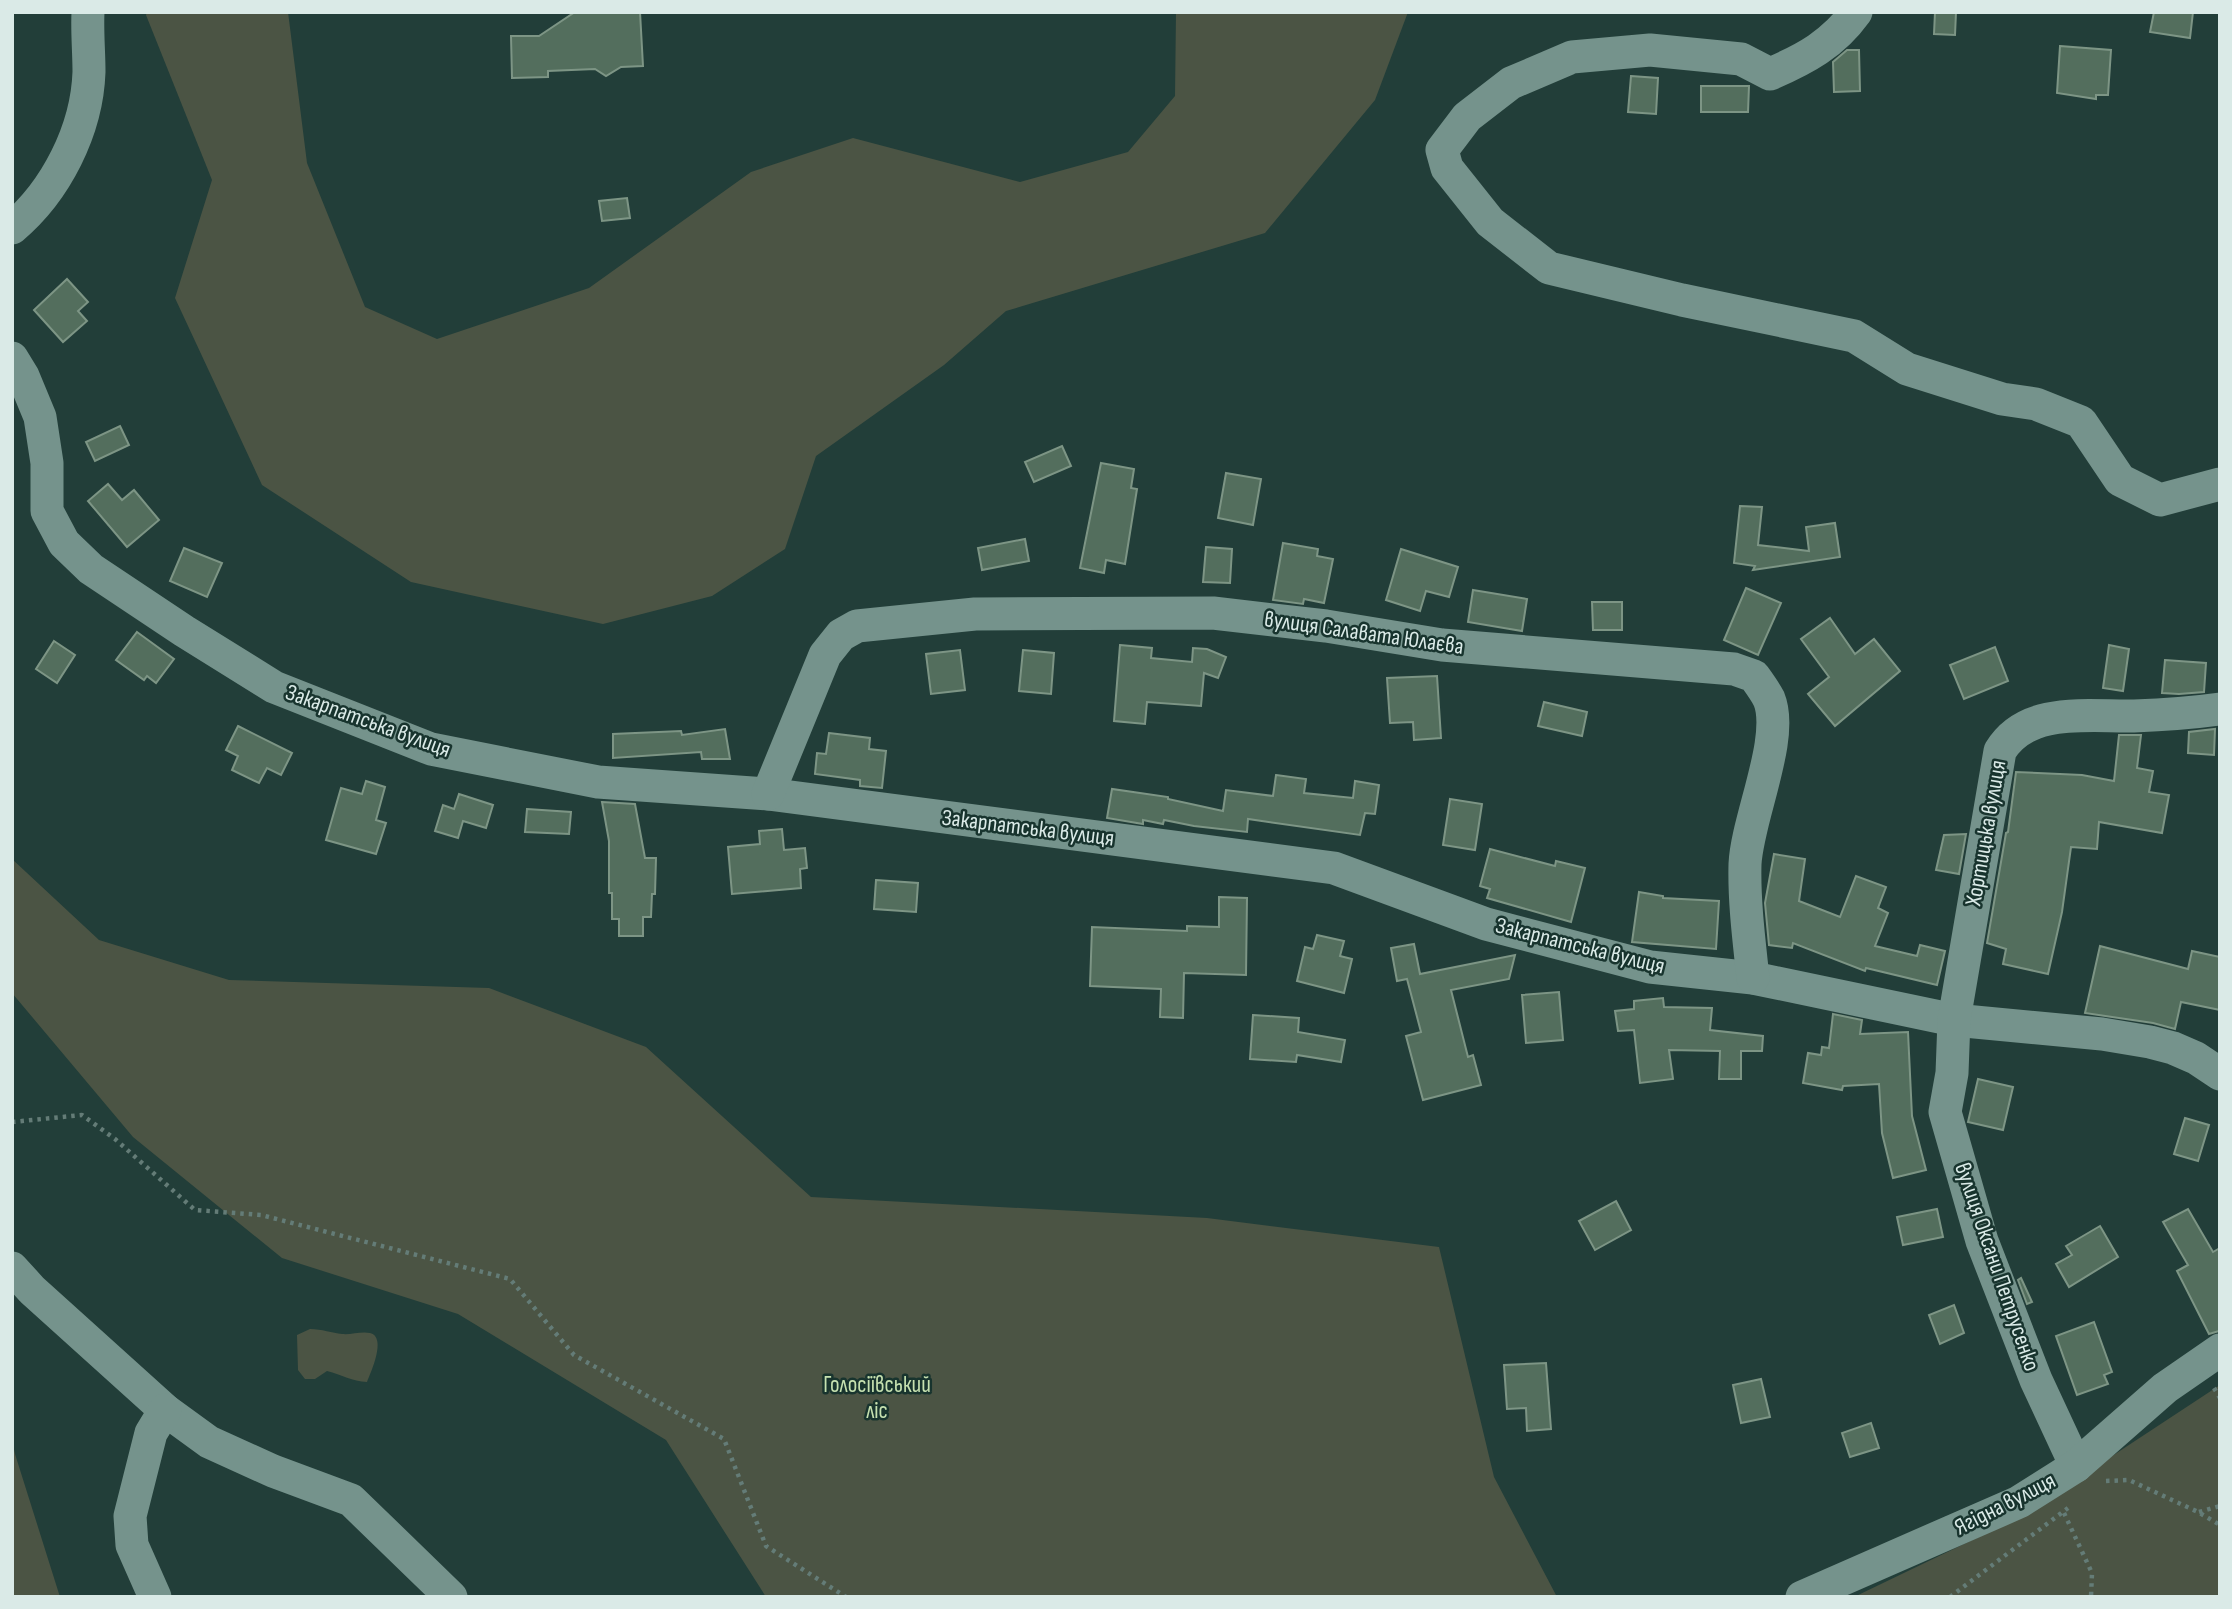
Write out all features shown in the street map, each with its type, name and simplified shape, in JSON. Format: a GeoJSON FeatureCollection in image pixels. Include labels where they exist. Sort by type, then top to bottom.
{"type":"FeatureCollection","features":[{"type":"Feature","properties":{"kind":"street"},"geometry":{"type":"LineString","coordinates":[[12,228],[30,213],[64,162],[81,122],[89,74],[88,12]]}},
{"type":"Feature","properties":{"kind":"street"},"geometry":{"type":"LineString","coordinates":[[1856,12],[1841,33],[1800,62],[1770,74],[1741,59],[1650,50],[1573,57],[1511,83],[1467,117],[1442,150],[1447,168],[1490,222],[1549,268],[1682,300],[1854,336],[1907,369],[2002,399],[2036,404],[2081,422],[2120,480],[2160,500],[2220,484]]}},
{"type":"Feature","properties":{"kind":"street","name":"Закарпатська вулиця"},"geometry":{"type":"LineString","coordinates":[[12,358],[23,376],[40,417],[47,463],[47,511],[64,543],[91,569],[274,687],[431,749],[598,782],[768,794],[1334,868],[1486,924],[1650,967],[1753,978],[1954,1020],[2102,1034],[2150,1042],[2196,1058],[2220,1074]]}},
{"type":"Feature","properties":{"kind":"street","name":"вулиця Салавата Юлаєва"},"geometry":{"type":"LineString","coordinates":[[768,794],[825,655],[841,635],[857,626],[975,614],[1213,613],[1326,626],[1442,645],[1734,669],[1754,676],[1770,701],[1773,739],[1745,862],[1753,978]]}},
{"type":"Feature","properties":{"kind":"street","name":"Хортицька вулиця"},"geometry":{"type":"LineString","coordinates":[[1954,1020],[2000,751],[2007,739],[2032,724],[2072,714],[2132,716],[2220,709]]}},
{"type":"Feature","properties":{"kind":"street","name":"вулиця Оксани Петрусенко"},"geometry":{"type":"LineString","coordinates":[[1954,1020],[1952,1073],[1945,1112],[1982,1241],[2036,1380],[2088,1475]]}},
{"type":"Feature","properties":{"kind":"street"},"geometry":{"type":"LineString","coordinates":[[12,1268],[32,1290],[165,1410],[209,1442],[273,1471],[351,1500],[451,1597]]}},
{"type":"Feature","properties":{"kind":"street","name":"Ягідна вулиця"},"geometry":{"type":"LineString","coordinates":[[1802,1597],[2019,1502],[2088,1475],[2165,1388],[2220,1350]]}},
{"type":"Feature","properties":{"kind":"street"},"geometry":{"type":"LineString","coordinates":[[155,1597],[132,1545],[130,1516],[151,1433],[165,1410]]}},
{"type":"Feature","properties":{"kind":"path"},"geometry":{"type":"LineString","coordinates":[[12,1122],[82,1115],[115,1139],[195,1210],[261,1215],[510,1279],[574,1355],[724,1438],[766,1546],[846,1597]]}},
{"type":"Feature","properties":{"kind":"path"},"geometry":{"type":"LineString","coordinates":[[2088,1475],[2129,1479],[2220,1525]]}},
{"type":"Feature","properties":{"kind":"path"},"geometry":{"type":"LineString","coordinates":[[1950,1597],[2073,1504]]}},
{"type":"Feature","properties":{"kind":"path"},"geometry":{"type":"LineString","coordinates":[[2198,1512],[2220,1506]]}},
{"type":"Feature","properties":{"kind":"path"},"geometry":{"type":"LineString","coordinates":[[2064,1513],[2092,1573],[2091,1597]]}},
{"type":"Feature","properties":{"kind":"green space"},"geometry":{"type":"Polygon","coordinates":[[[147,12],[288,12],[307,163],[365,307],[437,339],[589,288],[751,172],[853,138],[1020,182],[1128,152],[1175,96],[1176,12],[1408,12],[1375,100],[1265,233],[1006,311],[944,365],[816,456],[785,549],[712,596],[603,624],[411,582],[262,485],[175,298],[212,180],[147,12]]]}},
{"type":"Feature","properties":{"kind":"green space","name":"Голосіївський ліс"},"geometry":{"type":"Polygon","coordinates":[[[12,859],[99,940],[229,980],[489,988],[646,1047],[811,1197],[1207,1218],[1439,1247],[1494,1477],[1557,1597],[766,1597],[666,1440],[458,1314],[282,1258],[133,1137],[12,993],[12,859]]]}},
{"type":"Feature","properties":{"kind":"green space"},"geometry":{"type":"Polygon","coordinates":[[[310,1329],[342,1334],[370,1333],[375,1336],[378,1348],[367,1382],[327,1371],[315,1379],[305,1379],[298,1370],[297,1335],[310,1329]]]}},
{"type":"Feature","properties":{"kind":"green space"},"geometry":{"type":"Polygon","coordinates":[[[2220,1385],[2220,1597],[1854,1597],[2018,1518],[2220,1385]]]}},
{"type":"Feature","properties":{"kind":"green space"},"geometry":{"type":"Polygon","coordinates":[[[12,1440],[15,1454],[60,1597],[12,1597],[12,1440]]]}},
{"type":"Feature","properties":{"kind":"building"},"geometry":{"type":"Polygon","coordinates":[[[575,12],[640,12],[643,66],[621,67],[606,76],[595,69],[548,71],[548,77],[512,78],[511,36],[539,36],[575,12]]]}},
{"type":"Feature","properties":{"kind":"building"},"geometry":{"type":"Polygon","coordinates":[[[1935,12],[1956,12],[1955,35],[1934,34],[1935,12]]]}},
{"type":"Feature","properties":{"kind":"building"},"geometry":{"type":"Polygon","coordinates":[[[2154,12],[2193,12],[2190,38],[2150,32],[2154,12]]]}},
{"type":"Feature","properties":{"kind":"building"},"geometry":{"type":"Polygon","coordinates":[[[2060,46],[2111,50],[2108,95],[2096,95],[2096,99],[2057,93],[2060,46]]]}},
{"type":"Feature","properties":{"kind":"building"},"geometry":{"type":"Polygon","coordinates":[[[1847,50],[1859,50],[1860,91],[1834,92],[1833,62],[1847,50]]]}},
{"type":"Feature","properties":{"kind":"building"},"geometry":{"type":"Polygon","coordinates":[[[1631,76],[1658,78],[1656,114],[1628,112],[1631,76]]]}},
{"type":"Feature","properties":{"kind":"building"},"geometry":{"type":"Polygon","coordinates":[[[1701,86],[1749,86],[1748,112],[1701,112],[1701,86]]]}},
{"type":"Feature","properties":{"kind":"building"},"geometry":{"type":"Polygon","coordinates":[[[627,198],[630,218],[602,221],[599,201],[627,198]]]}},
{"type":"Feature","properties":{"kind":"building"},"geometry":{"type":"Polygon","coordinates":[[[67,279],[88,302],[78,311],[87,321],[63,342],[34,310],[67,279]]]}},
{"type":"Feature","properties":{"kind":"building"},"geometry":{"type":"Polygon","coordinates":[[[120,426],[129,445],[95,461],[86,442],[120,426]]]}},
{"type":"Feature","properties":{"kind":"building"},"geometry":{"type":"Polygon","coordinates":[[[1062,446],[1071,466],[1034,482],[1025,462],[1062,446]]]}},
{"type":"Feature","properties":{"kind":"building"},"geometry":{"type":"Polygon","coordinates":[[[1101,463],[1134,469],[1131,488],[1137,489],[1125,564],[1106,560],[1104,573],[1080,568],[1101,463]]]}},
{"type":"Feature","properties":{"kind":"building"},"geometry":{"type":"Polygon","coordinates":[[[1226,473],[1261,479],[1253,525],[1218,518],[1226,473]]]}},
{"type":"Feature","properties":{"kind":"building"},"geometry":{"type":"Polygon","coordinates":[[[108,484],[122,500],[134,490],[159,520],[127,547],[88,501],[108,484]]]}},
{"type":"Feature","properties":{"kind":"building"},"geometry":{"type":"Polygon","coordinates":[[[1740,506],[1762,507],[1758,545],[1809,551],[1806,527],[1835,523],[1840,557],[1753,570],[1755,566],[1734,563],[1740,506]]]}},
{"type":"Feature","properties":{"kind":"building"},"geometry":{"type":"Polygon","coordinates":[[[1025,539],[1029,561],[982,570],[978,548],[1025,539]]]}},
{"type":"Feature","properties":{"kind":"building"},"geometry":{"type":"Polygon","coordinates":[[[1283,543],[1318,549],[1317,556],[1333,559],[1324,603],[1304,599],[1303,604],[1273,600],[1283,543]]]}},
{"type":"Feature","properties":{"kind":"building"},"geometry":{"type":"Polygon","coordinates":[[[1206,547],[1232,549],[1230,583],[1203,582],[1206,547]]]}},
{"type":"Feature","properties":{"kind":"building"},"geometry":{"type":"Polygon","coordinates":[[[184,548],[222,563],[207,597],[170,581],[184,548]]]}},
{"type":"Feature","properties":{"kind":"building"},"geometry":{"type":"Polygon","coordinates":[[[1401,549],[1458,567],[1449,597],[1426,591],[1420,611],[1386,600],[1401,549]]]}},
{"type":"Feature","properties":{"kind":"building"},"geometry":{"type":"Polygon","coordinates":[[[1746,588],[1781,603],[1758,655],[1724,640],[1746,588]]]}},
{"type":"Feature","properties":{"kind":"building"},"geometry":{"type":"Polygon","coordinates":[[[1473,590],[1527,599],[1522,631],[1468,622],[1473,590]]]}},
{"type":"Feature","properties":{"kind":"building"},"geometry":{"type":"Polygon","coordinates":[[[1592,602],[1622,602],[1622,630],[1593,630],[1592,602]]]}},
{"type":"Feature","properties":{"kind":"building"},"geometry":{"type":"Polygon","coordinates":[[[1830,618],[1855,654],[1874,639],[1900,671],[1835,726],[1808,694],[1829,677],[1801,639],[1830,618]]]}},
{"type":"Feature","properties":{"kind":"building"},"geometry":{"type":"Polygon","coordinates":[[[137,632],[174,659],[156,683],[147,676],[144,680],[116,660],[137,632]]]}},
{"type":"Feature","properties":{"kind":"building"},"geometry":{"type":"Polygon","coordinates":[[[54,641],[75,655],[57,683],[36,669],[54,641]]]}},
{"type":"Feature","properties":{"kind":"building"},"geometry":{"type":"Polygon","coordinates":[[[1120,645],[1152,648],[1151,658],[1192,662],[1193,648],[1207,649],[1226,657],[1218,678],[1204,673],[1201,706],[1147,702],[1145,724],[1114,721],[1120,645]]]}},
{"type":"Feature","properties":{"kind":"building"},"geometry":{"type":"Polygon","coordinates":[[[2109,645],[2129,649],[2123,691],[2103,688],[2109,645]]]}},
{"type":"Feature","properties":{"kind":"building"},"geometry":{"type":"Polygon","coordinates":[[[1995,647],[2008,681],[1964,699],[1950,665],[1995,647]]]}},
{"type":"Feature","properties":{"kind":"building"},"geometry":{"type":"Polygon","coordinates":[[[960,650],[965,690],[931,694],[926,654],[960,650]]]}},
{"type":"Feature","properties":{"kind":"building"},"geometry":{"type":"Polygon","coordinates":[[[1023,650],[1054,653],[1051,694],[1019,691],[1023,650]]]}},
{"type":"Feature","properties":{"kind":"building"},"geometry":{"type":"Polygon","coordinates":[[[2165,660],[2206,663],[2204,692],[2162,693],[2165,660]]]}},
{"type":"Feature","properties":{"kind":"building"},"geometry":{"type":"Polygon","coordinates":[[[1437,676],[1441,738],[1414,740],[1413,722],[1390,723],[1387,678],[1437,676]]]}},
{"type":"Feature","properties":{"kind":"building"},"geometry":{"type":"Polygon","coordinates":[[[1544,702],[1587,712],[1582,736],[1538,726],[1544,702]]]}},
{"type":"Feature","properties":{"kind":"building"},"geometry":{"type":"Polygon","coordinates":[[[238,726],[292,753],[281,775],[267,768],[259,783],[232,770],[238,756],[226,750],[238,726]]]}},
{"type":"Feature","properties":{"kind":"building"},"geometry":{"type":"Polygon","coordinates":[[[725,729],[730,759],[702,759],[701,752],[613,758],[613,734],[681,731],[682,735],[725,729]]]}},
{"type":"Feature","properties":{"kind":"building"},"geometry":{"type":"Polygon","coordinates":[[[2215,729],[2214,755],[2188,753],[2189,732],[2215,729]]]}},
{"type":"Feature","properties":{"kind":"building"},"geometry":{"type":"Polygon","coordinates":[[[829,733],[870,738],[869,749],[886,751],[882,788],[860,786],[860,780],[815,774],[817,753],[826,754],[829,733]]]}},
{"type":"Feature","properties":{"kind":"building"},"geometry":{"type":"Polygon","coordinates":[[[2119,735],[2141,735],[2137,768],[2153,771],[2149,792],[2169,795],[2162,833],[2099,822],[2097,849],[2071,847],[2062,912],[2048,974],[2003,964],[2006,949],[1987,943],[2008,832],[2016,772],[2082,775],[2114,781],[2119,735]]]}},
{"type":"Feature","properties":{"kind":"building"},"geometry":{"type":"Polygon","coordinates":[[[1276,775],[1306,779],[1304,793],[1353,798],[1355,781],[1379,785],[1375,814],[1365,813],[1360,835],[1248,819],[1247,832],[1164,820],[1163,824],[1143,820],[1143,824],[1107,818],[1112,789],[1168,797],[1223,811],[1226,790],[1273,796],[1276,775]]]}},
{"type":"Feature","properties":{"kind":"building"},"geometry":{"type":"Polygon","coordinates":[[[366,781],[385,787],[376,820],[386,823],[376,854],[326,840],[341,788],[362,794],[366,781]]]}},
{"type":"Feature","properties":{"kind":"building"},"geometry":{"type":"Polygon","coordinates":[[[459,794],[493,805],[486,828],[463,821],[458,838],[435,831],[443,805],[454,809],[459,794]]]}},
{"type":"Feature","properties":{"kind":"building"},"geometry":{"type":"Polygon","coordinates":[[[1450,799],[1482,804],[1475,850],[1443,845],[1450,799]]]}},
{"type":"Feature","properties":{"kind":"building"},"geometry":{"type":"Polygon","coordinates":[[[602,802],[635,804],[645,858],[656,858],[655,894],[652,894],[651,917],[643,917],[643,936],[619,936],[619,919],[612,919],[609,841],[602,802]]]}},
{"type":"Feature","properties":{"kind":"building"},"geometry":{"type":"Polygon","coordinates":[[[527,809],[571,812],[569,834],[525,832],[527,809]]]}},
{"type":"Feature","properties":{"kind":"building"},"geometry":{"type":"Polygon","coordinates":[[[782,829],[784,850],[805,848],[807,868],[800,869],[801,888],[732,894],[728,847],[760,844],[759,831],[782,829]]]}},
{"type":"Feature","properties":{"kind":"building"},"geometry":{"type":"Polygon","coordinates":[[[1966,834],[1959,874],[1936,870],[1944,835],[1966,834]]]}},
{"type":"Feature","properties":{"kind":"building"},"geometry":{"type":"Polygon","coordinates":[[[1490,849],[1555,866],[1556,861],[1585,868],[1571,922],[1487,898],[1490,889],[1480,886],[1490,849]]]}},
{"type":"Feature","properties":{"kind":"building"},"geometry":{"type":"Polygon","coordinates":[[[1774,854],[1805,859],[1799,901],[1840,917],[1856,876],[1886,887],[1878,908],[1888,913],[1875,946],[1917,956],[1920,945],[1945,951],[1937,985],[1866,968],[1865,971],[1793,943],[1792,948],[1769,945],[1765,903],[1774,854]]]}},
{"type":"Feature","properties":{"kind":"building"},"geometry":{"type":"Polygon","coordinates":[[[876,880],[918,883],[916,912],[874,909],[876,880]]]}},
{"type":"Feature","properties":{"kind":"building"},"geometry":{"type":"Polygon","coordinates":[[[1639,892],[1663,898],[1719,901],[1716,949],[1632,942],[1639,892]]]}},
{"type":"Feature","properties":{"kind":"building"},"geometry":{"type":"Polygon","coordinates":[[[1219,897],[1247,898],[1246,975],[1184,973],[1183,1018],[1160,1017],[1161,989],[1090,986],[1092,927],[1187,931],[1187,926],[1219,927],[1219,897]]]}},
{"type":"Feature","properties":{"kind":"building"},"geometry":{"type":"Polygon","coordinates":[[[1317,935],[1344,941],[1340,956],[1352,959],[1344,993],[1297,981],[1305,947],[1313,949],[1317,935]]]}},
{"type":"Feature","properties":{"kind":"building"},"geometry":{"type":"Polygon","coordinates":[[[1414,944],[1420,974],[1515,955],[1509,979],[1451,990],[1468,1057],[1473,1055],[1481,1085],[1423,1100],[1406,1036],[1421,1032],[1407,979],[1397,981],[1391,948],[1414,944]]]}},
{"type":"Feature","properties":{"kind":"building"},"geometry":{"type":"Polygon","coordinates":[[[2100,946],[2188,969],[2192,951],[2220,957],[2220,1010],[2181,1002],[2175,1029],[2085,1013],[2100,946]]]}},
{"type":"Feature","properties":{"kind":"building"},"geometry":{"type":"Polygon","coordinates":[[[1559,992],[1563,1040],[1526,1043],[1522,995],[1559,992]]]}},
{"type":"Feature","properties":{"kind":"building"},"geometry":{"type":"Polygon","coordinates":[[[1663,998],[1664,1007],[1712,1008],[1710,1030],[1763,1036],[1762,1051],[1741,1051],[1741,1079],[1719,1079],[1720,1051],[1669,1050],[1673,1079],[1640,1083],[1634,1030],[1618,1031],[1615,1011],[1634,1009],[1634,1001],[1663,998]]]}},
{"type":"Feature","properties":{"kind":"building"},"geometry":{"type":"Polygon","coordinates":[[[1833,1014],[1862,1020],[1860,1034],[1908,1032],[1912,1116],[1926,1170],[1893,1178],[1882,1133],[1879,1084],[1843,1086],[1842,1090],[1803,1083],[1808,1053],[1821,1055],[1822,1047],[1829,1048],[1833,1014]]]}},
{"type":"Feature","properties":{"kind":"building"},"geometry":{"type":"Polygon","coordinates":[[[1253,1015],[1299,1018],[1298,1032],[1345,1040],[1341,1062],[1297,1055],[1296,1062],[1250,1059],[1253,1015]]]}},
{"type":"Feature","properties":{"kind":"building"},"geometry":{"type":"Polygon","coordinates":[[[1978,1079],[2013,1087],[2003,1130],[1968,1122],[1978,1079]]]}},
{"type":"Feature","properties":{"kind":"building"},"geometry":{"type":"Polygon","coordinates":[[[2185,1118],[2209,1125],[2198,1161],[2174,1154],[2185,1118]]]}},
{"type":"Feature","properties":{"kind":"building"},"geometry":{"type":"Polygon","coordinates":[[[1616,1201],[1631,1230],[1595,1250],[1579,1221],[1616,1201]]]}},
{"type":"Feature","properties":{"kind":"building"},"geometry":{"type":"Polygon","coordinates":[[[1937,1209],[1943,1237],[1903,1245],[1897,1217],[1937,1209]]]}},
{"type":"Feature","properties":{"kind":"building"},"geometry":{"type":"Polygon","coordinates":[[[2188,1209],[2213,1252],[2220,1248],[2219,1331],[2209,1334],[2177,1271],[2188,1265],[2163,1222],[2188,1209]]]}},
{"type":"Feature","properties":{"kind":"building"},"geometry":{"type":"Polygon","coordinates":[[[2100,1226],[2118,1257],[2069,1287],[2056,1264],[2072,1255],[2066,1246],[2100,1226]]]}},
{"type":"Feature","properties":{"kind":"building"},"geometry":{"type":"Polygon","coordinates":[[[2021,1278],[2032,1302],[2027,1304],[2018,1280],[2021,1278]]]}},
{"type":"Feature","properties":{"kind":"building"},"geometry":{"type":"Polygon","coordinates":[[[1954,1305],[1964,1333],[1940,1344],[1929,1315],[1954,1305]]]}},
{"type":"Feature","properties":{"kind":"building"},"geometry":{"type":"Polygon","coordinates":[[[2094,1322],[2112,1372],[2104,1375],[2108,1384],[2077,1395],[2056,1336],[2094,1322]]]}},
{"type":"Feature","properties":{"kind":"building"},"geometry":{"type":"Polygon","coordinates":[[[1546,1363],[1551,1429],[1527,1431],[1526,1408],[1507,1409],[1504,1365],[1546,1363]]]}},
{"type":"Feature","properties":{"kind":"building"},"geometry":{"type":"Polygon","coordinates":[[[1761,1379],[1770,1417],[1741,1423],[1733,1385],[1761,1379]]]}},
{"type":"Feature","properties":{"kind":"building"},"geometry":{"type":"Polygon","coordinates":[[[1871,1423],[1879,1448],[1850,1457],[1842,1433],[1871,1423]]]}}]}
